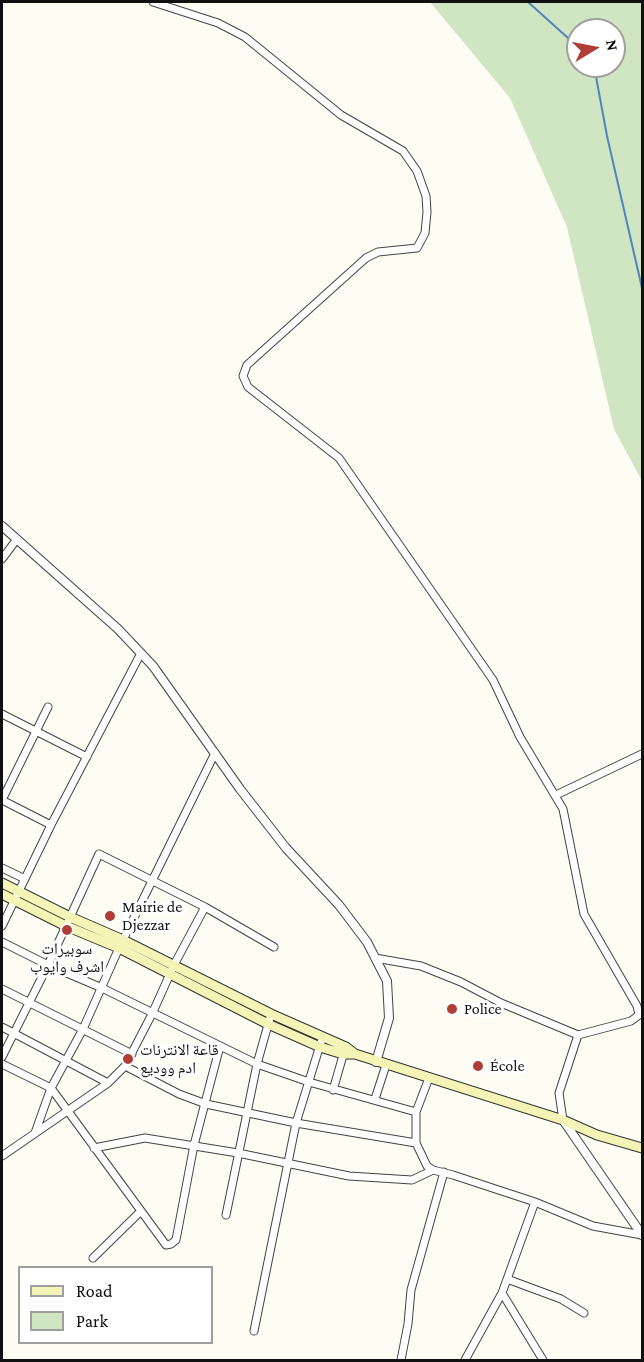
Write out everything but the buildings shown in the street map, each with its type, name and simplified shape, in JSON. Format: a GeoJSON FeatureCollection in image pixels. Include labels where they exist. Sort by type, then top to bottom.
{"type":"FeatureCollection","features":[{"type":"Feature","properties":{"kind":"main road"},"geometry":{"type":"LineString","coordinates":[[2,883],[17,896],[172,970],[268,1024],[320,1047],[345,1050]]}},
{"type":"Feature","properties":{"kind":"main road"},"geometry":{"type":"LineString","coordinates":[[2,894],[17,896]]}},
{"type":"Feature","properties":{"kind":"main road"},"geometry":{"type":"LineString","coordinates":[[172,970],[322,1037],[345,1050],[376,1062],[562,1120],[597,1135],[642,1148]]}},
{"type":"Feature","properties":{"kind":"street"},"geometry":{"type":"LineString","coordinates":[[153,2],[218,23],[245,37],[341,115],[403,151],[417,171],[426,196],[427,212],[425,233],[417,248],[378,252],[366,258],[247,365],[243,376],[248,387],[339,458],[493,680],[520,736],[563,809],[584,914],[637,1006],[639,1015],[631,1021],[578,1035],[421,966],[375,958]]}},
{"type":"Feature","properties":{"kind":"street"},"geometry":{"type":"LineString","coordinates":[[2,526],[118,629],[153,666],[240,789],[286,848],[339,905],[368,942],[387,981],[389,1018],[376,1062]]}},
{"type":"Feature","properties":{"kind":"street"},"geometry":{"type":"LineString","coordinates":[[2,559],[16,539]]}},
{"type":"Feature","properties":{"kind":"street"},"geometry":{"type":"LineString","coordinates":[[2,926],[51,825],[141,653]]}},
{"type":"Feature","properties":{"kind":"street"},"geometry":{"type":"LineString","coordinates":[[48,707],[2,800],[51,825]]}},
{"type":"Feature","properties":{"kind":"street"},"geometry":{"type":"LineString","coordinates":[[2,714],[87,757]]}},
{"type":"Feature","properties":{"kind":"street"},"geometry":{"type":"LineString","coordinates":[[35,1132],[51,1088],[82,1029],[215,753]]}},
{"type":"Feature","properties":{"kind":"street"},"geometry":{"type":"LineString","coordinates":[[556,795],[642,754]]}},
{"type":"Feature","properties":{"kind":"street"},"geometry":{"type":"LineString","coordinates":[[2,1057],[99,855],[205,907],[274,947]]}},
{"type":"Feature","properties":{"kind":"street"},"geometry":{"type":"LineString","coordinates":[[2,868],[25,879]]}},
{"type":"Feature","properties":{"kind":"street"},"geometry":{"type":"LineString","coordinates":[[2,1156],[108,1083],[125,1066],[205,907]]}},
{"type":"Feature","properties":{"kind":"street"},"geometry":{"type":"LineString","coordinates":[[2,942],[257,1064],[333,1090],[375,1099],[416,1112]]}},
{"type":"Feature","properties":{"kind":"street"},"geometry":{"type":"LineString","coordinates":[[2,989],[132,1054]]}},
{"type":"Feature","properties":{"kind":"street"},"geometry":{"type":"LineString","coordinates":[[226,1215],[257,1064],[271,1014]]}},
{"type":"Feature","properties":{"kind":"street"},"geometry":{"type":"LineString","coordinates":[[2,1027],[108,1083]]}},
{"type":"Feature","properties":{"kind":"street"},"geometry":{"type":"LineString","coordinates":[[578,1035],[559,1093],[562,1120],[642,1235]]}},
{"type":"Feature","properties":{"kind":"street"},"geometry":{"type":"LineString","coordinates":[[254,1330],[296,1123],[322,1037]]}},
{"type":"Feature","properties":{"kind":"street"},"geometry":{"type":"LineString","coordinates":[[2,1064],[51,1088],[66,1112],[166,1245],[176,1240],[194,1145],[220,1046]]}},
{"type":"Feature","properties":{"kind":"street"},"geometry":{"type":"LineString","coordinates":[[333,1090],[345,1050]]}},
{"type":"Feature","properties":{"kind":"street"},"geometry":{"type":"LineString","coordinates":[[375,1099],[386,1065]]}},
{"type":"Feature","properties":{"kind":"street"},"geometry":{"type":"LineString","coordinates":[[125,1066],[179,1094],[206,1104],[296,1123],[416,1143]]}},
{"type":"Feature","properties":{"kind":"street"},"geometry":{"type":"LineString","coordinates":[[429,1078],[416,1112],[416,1143],[427,1166],[433,1170],[535,1202],[593,1226],[642,1235]]}},
{"type":"Feature","properties":{"kind":"street"},"geometry":{"type":"LineString","coordinates":[[94,1148],[145,1138],[238,1153],[349,1176],[412,1180],[433,1170]]}},
{"type":"Feature","properties":{"kind":"street"},"geometry":{"type":"LineString","coordinates":[[401,1360],[408,1324],[411,1290],[444,1172]]}},
{"type":"Feature","properties":{"kind":"street"},"geometry":{"type":"LineString","coordinates":[[466,1360],[502,1293],[535,1202]]}},
{"type":"Feature","properties":{"kind":"street"},"geometry":{"type":"LineString","coordinates":[[93,1258],[141,1211]]}},
{"type":"Feature","properties":{"kind":"street"},"geometry":{"type":"LineString","coordinates":[[507,1279],[561,1299],[584,1312]]}},
{"type":"Feature","properties":{"kind":"street"},"geometry":{"type":"LineString","coordinates":[[502,1293],[543,1360]]}},
{"type":"Feature","properties":{"kind":"green space"},"geometry":{"type":"Polygon","coordinates":[[[430,2],[642,2],[642,481],[614,429],[567,227],[510,98],[430,2]]]}},
{"type":"Feature","properties":{"kind":"waterway"},"geometry":{"type":"LineString","coordinates":[[528,2],[566,36]]}},
{"type":"Feature","properties":{"kind":"waterway"},"geometry":{"type":"LineString","coordinates":[[596,78],[607,136],[642,288]]}},
{"type":"Feature","properties":{"kind":"place","name":"Mairie de Djezzar"},"geometry":{"type":"Point","coordinates":[110,916]}},
{"type":"Feature","properties":{"kind":"place","name":"سوبيرات اشرف وايوب"},"geometry":{"type":"Point","coordinates":[67,930]}},
{"type":"Feature","properties":{"kind":"place","name":"Police"},"geometry":{"type":"Point","coordinates":[452,1009]}},
{"type":"Feature","properties":{"kind":"place","name":"قاعة الانترنات ادم ووديع"},"geometry":{"type":"Point","coordinates":[128,1059]}},
{"type":"Feature","properties":{"kind":"place","name":"École"},"geometry":{"type":"Point","coordinates":[478,1066]}}]}
